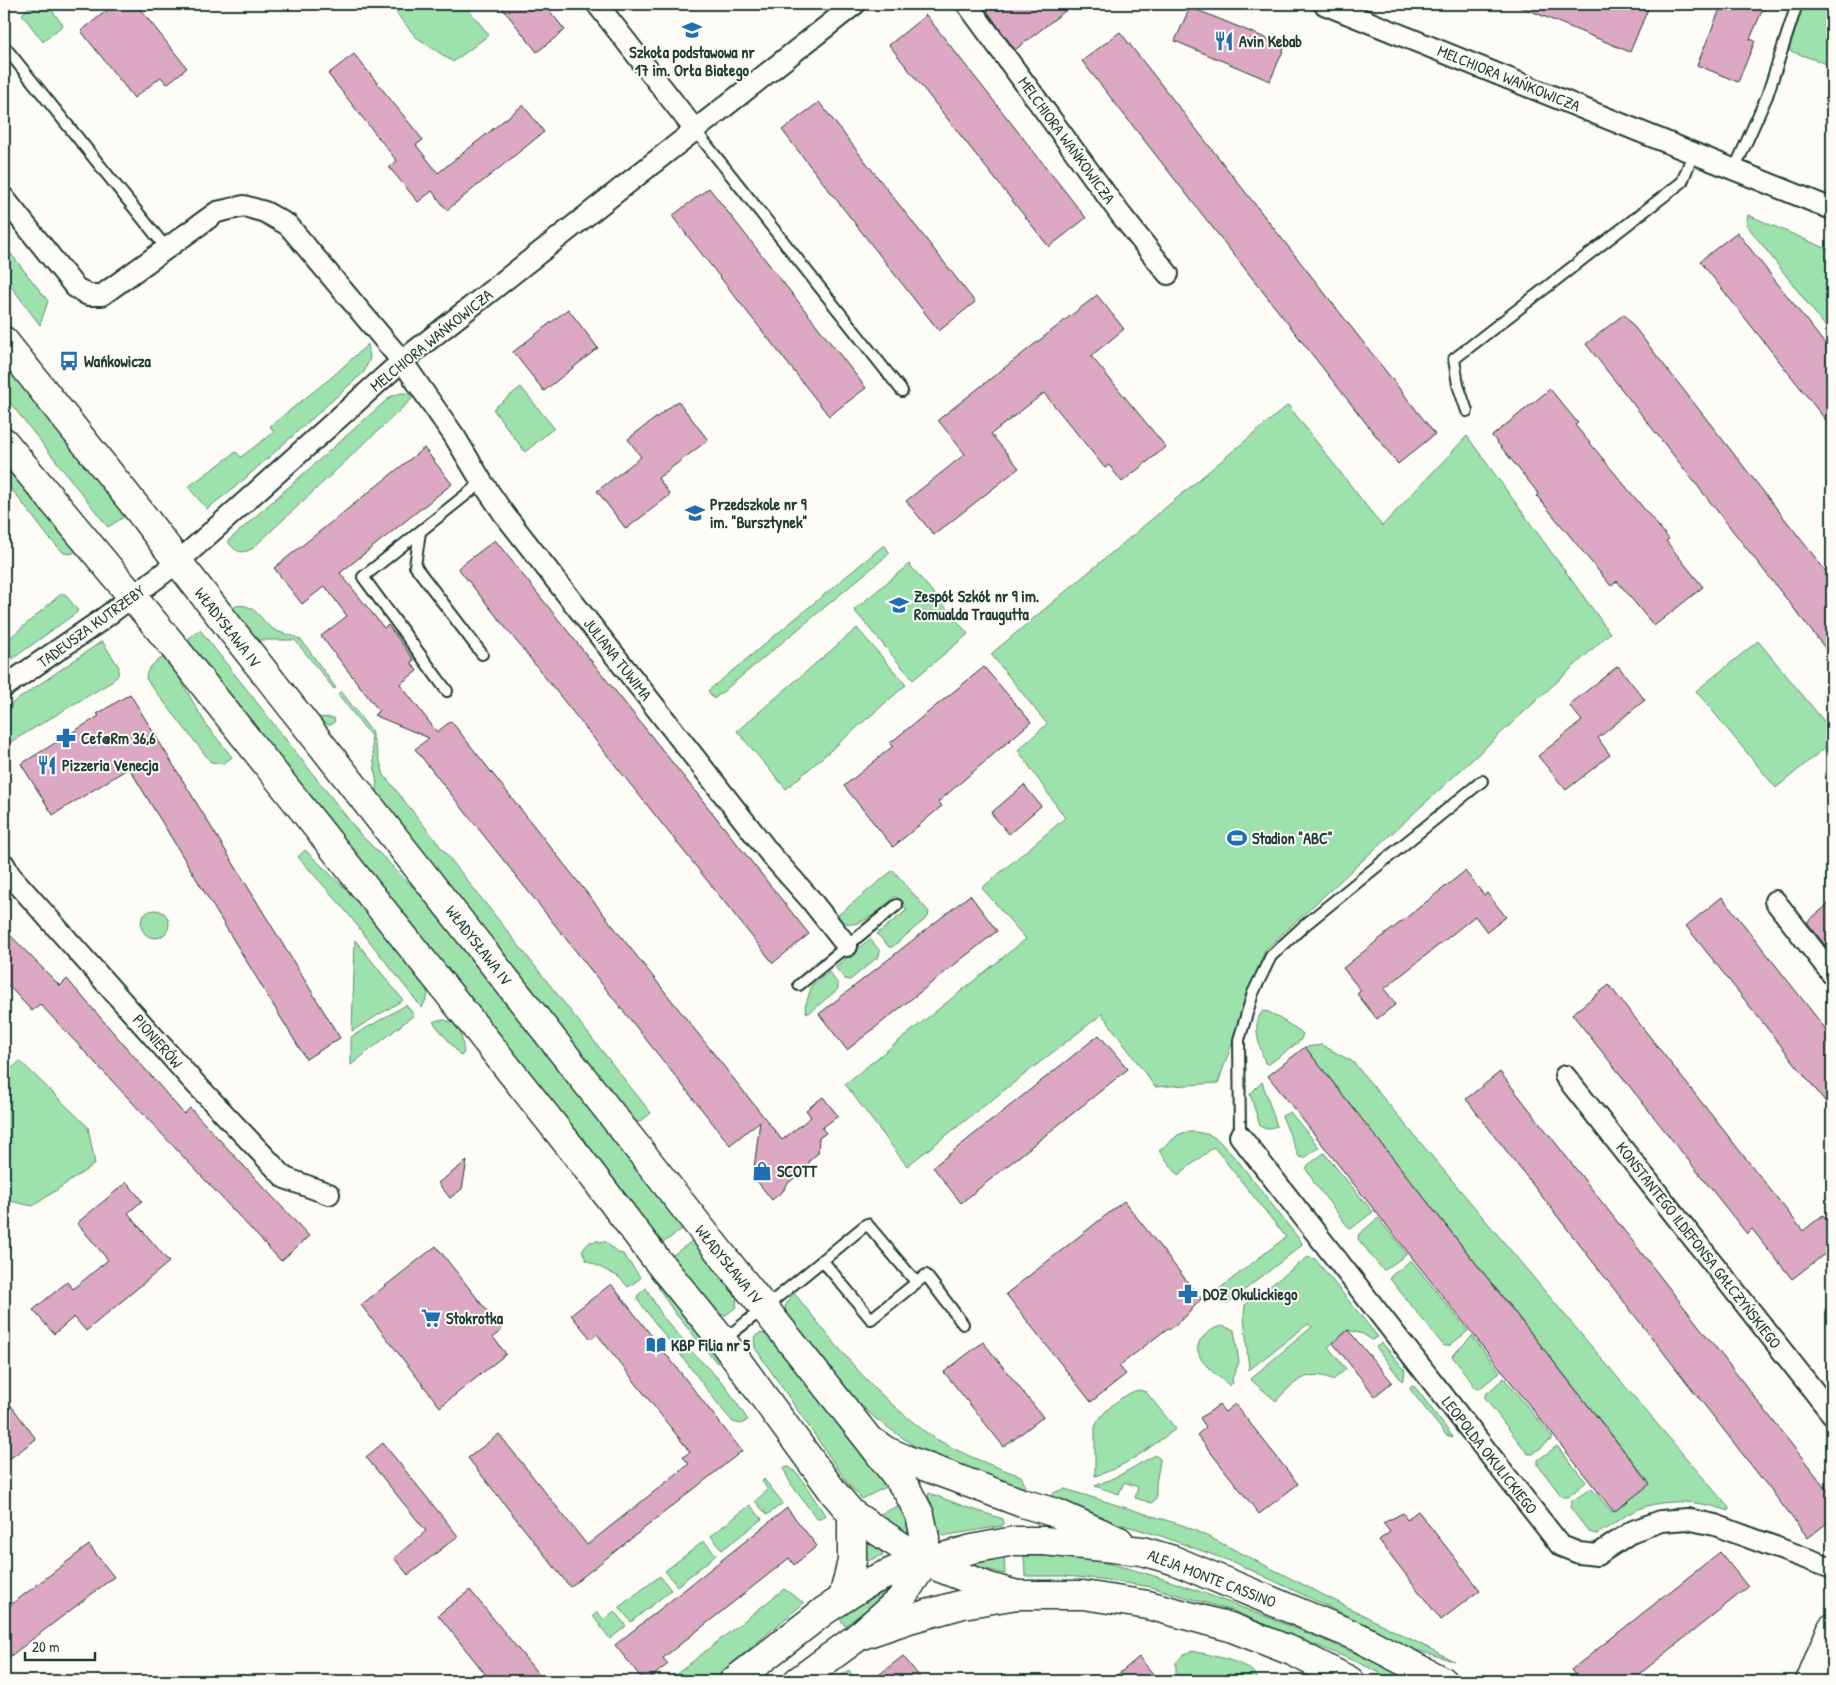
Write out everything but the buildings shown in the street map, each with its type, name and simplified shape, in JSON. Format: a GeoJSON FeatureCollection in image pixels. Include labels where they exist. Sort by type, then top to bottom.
{"type":"FeatureCollection","features":[{"type":"Feature","properties":{"kind":"street"},"geometry":{"type":"LineString","coordinates":[[597,4],[694,130]]}},
{"type":"Feature","properties":{"kind":"street","name":"MELCHIORA WAŃKOWICZA"},"geometry":{"type":"LineString","coordinates":[[178,562],[402,361],[855,4]]}},
{"type":"Feature","properties":{"kind":"street","name":"MELCHIORA WAŃKOWICZA"},"geometry":{"type":"LineString","coordinates":[[967,4],[1121,215],[1168,274]]}},
{"type":"Feature","properties":{"kind":"street","name":"MELCHIORA WAŃKOWICZA"},"geometry":{"type":"LineString","coordinates":[[1324,4],[1832,209]]}},
{"type":"Feature","properties":{"kind":"street"},"geometry":{"type":"LineString","coordinates":[[4,198],[75,287],[88,295],[102,295],[217,212],[244,206],[265,212],[288,225],[402,361]]}},
{"type":"Feature","properties":{"kind":"street","name":"WŁADYSŁAWA IV"},"geometry":{"type":"LineString","coordinates":[[4,341],[907,1490],[920,1515],[925,1538],[925,1562]]}},
{"type":"Feature","properties":{"kind":"street","name":"JULIANA TUWIMA"},"geometry":{"type":"LineString","coordinates":[[402,361],[507,517],[770,855],[810,899],[847,946]]}},
{"type":"Feature","properties":{"kind":"street"},"geometry":{"type":"LineString","coordinates":[[4,442],[170,642],[580,1158],[656,1258],[722,1340],[835,1494],[852,1514],[925,1562],[988,1587],[1017,1595]]}},
{"type":"Feature","properties":{"kind":"street","name":"TADEUSZA KUTRZEBY"},"geometry":{"type":"LineString","coordinates":[[4,687],[133,597],[178,562]]}},
{"type":"Feature","properties":{"kind":"street","name":"PIONIERÓW"},"geometry":{"type":"LineString","coordinates":[[4,864],[10,875],[191,1079],[285,1178],[329,1194]]}},
{"type":"Feature","properties":{"kind":"street"},"geometry":{"type":"LineString","coordinates":[[1774,900],[1832,974]]}},
{"type":"Feature","properties":{"kind":"street","name":"KONSTANTEGO ILDEFONSA GAŁCZYŃSKIEGO"},"geometry":{"type":"LineString","coordinates":[[1565,1076],[1832,1414]]}},
{"type":"Feature","properties":{"kind":"street","name":"LEOPOLDA OKULICKIEGO"},"geometry":{"type":"LineString","coordinates":[[1240,1136],[1561,1546],[1578,1554],[1596,1555],[1633,1531],[1661,1522],[1687,1519],[1715,1525],[1832,1568]]}},
{"type":"Feature","properties":{"kind":"street"},"geometry":{"type":"LineString","coordinates":[[869,1440],[886,1451],[905,1459],[1022,1503],[1056,1513],[1142,1551]]}},
{"type":"Feature","properties":{"kind":"street"},"geometry":{"type":"LineString","coordinates":[[844,1598],[852,1561],[852,1514]]}},
{"type":"Feature","properties":{"kind":"street","name":"ALEJA MONTE CASSINO"},"geometry":{"type":"LineString","coordinates":[[734,1681],[824,1611],[867,1583],[925,1562],[972,1549],[1014,1541],[1044,1541],[1142,1551],[1173,1560],[1358,1637],[1442,1681]]}},
{"type":"Feature","properties":{"kind":"street"},"geometry":{"type":"LineString","coordinates":[[798,1681],[859,1636],[900,1600],[925,1562]]}},
{"type":"Feature","properties":{"kind":"street"},"geometry":{"type":"LineString","coordinates":[[859,1636],[909,1619],[963,1604],[1017,1595],[1083,1595],[1148,1605],[1230,1627],[1294,1652],[1350,1681]]}},
{"type":"Feature","properties":{"kind":"street"},"geometry":{"type":"LineString","coordinates":[[1810,1681],[1832,1628]]}},
{"type":"Feature","properties":{"kind":"lane"},"geometry":{"type":"LineString","coordinates":[[1734,170],[1767,96],[1798,4]]}},
{"type":"Feature","properties":{"kind":"lane"},"geometry":{"type":"LineString","coordinates":[[4,46],[167,249]]}},
{"type":"Feature","properties":{"kind":"lane"},"geometry":{"type":"LineString","coordinates":[[694,130],[902,391]]}},
{"type":"Feature","properties":{"kind":"lane"},"geometry":{"type":"LineString","coordinates":[[1467,411],[1458,385],[1454,359],[1682,182],[1693,154]]}},
{"type":"Feature","properties":{"kind":"lane"},"geometry":{"type":"LineString","coordinates":[[447,690],[363,578],[482,482]]}},
{"type":"Feature","properties":{"kind":"lane"},"geometry":{"type":"LineString","coordinates":[[420,532],[415,566],[482,654]]}},
{"type":"Feature","properties":{"kind":"lane"},"geometry":{"type":"LineString","coordinates":[[1240,1136],[1239,1040],[1253,993],[1271,956],[1306,924],[1482,781]]}},
{"type":"Feature","properties":{"kind":"lane"},"geometry":{"type":"LineString","coordinates":[[799,985],[897,905]]}},
{"type":"Feature","properties":{"kind":"lane"},"geometry":{"type":"LineString","coordinates":[[722,1340],[765,1308],[867,1224],[916,1282]]}},
{"type":"Feature","properties":{"kind":"lane"},"geometry":{"type":"LineString","coordinates":[[822,1260],[871,1319],[926,1275],[963,1324]]}},
{"type":"Feature","properties":{"kind":"green space"},"geometry":{"type":"Polygon","coordinates":[[[33,4],[47,4],[63,25],[43,42],[22,14],[33,4]]]}},
{"type":"Feature","properties":{"kind":"green space"},"geometry":{"type":"Polygon","coordinates":[[[407,4],[464,4],[489,35],[453,62],[416,37],[396,13],[407,4]]]}},
{"type":"Feature","properties":{"kind":"green space"},"geometry":{"type":"Polygon","coordinates":[[[1803,4],[1832,4],[1832,66],[1788,50],[1803,4]]]}},
{"type":"Feature","properties":{"kind":"green space"},"geometry":{"type":"Polygon","coordinates":[[[1748,215],[1832,251],[1832,335],[1746,224],[1748,215]]]}},
{"type":"Feature","properties":{"kind":"green space"},"geometry":{"type":"Polygon","coordinates":[[[4,245],[48,301],[40,325],[4,277],[4,245]]]}},
{"type":"Feature","properties":{"kind":"green space"},"geometry":{"type":"Polygon","coordinates":[[[368,344],[370,358],[364,372],[240,483],[207,509],[188,487],[236,452],[241,457],[274,432],[270,426],[332,377],[368,344]]]}},
{"type":"Feature","properties":{"kind":"green space"},"geometry":{"type":"Polygon","coordinates":[[[4,364],[124,517],[108,527],[4,395],[4,364]]]}},
{"type":"Feature","properties":{"kind":"green space"},"geometry":{"type":"Polygon","coordinates":[[[521,387],[554,428],[525,452],[493,409],[521,387]]]}},
{"type":"Feature","properties":{"kind":"green space"},"geometry":{"type":"Polygon","coordinates":[[[407,393],[414,397],[253,548],[242,552],[233,548],[228,541],[390,397],[407,393]]]}},
{"type":"Feature","properties":{"kind":"green space"},"geometry":{"type":"Polygon","coordinates":[[[1288,405],[1382,526],[1467,436],[1610,633],[1265,950],[1218,1083],[1155,1087],[1102,1014],[907,1166],[845,1084],[1026,939],[982,888],[1065,818],[1018,750],[1047,724],[991,654],[1288,405]]]}},
{"type":"Feature","properties":{"kind":"green space"},"geometry":{"type":"Polygon","coordinates":[[[4,456],[79,550],[71,554],[64,553],[50,539],[4,479],[4,456]]]}},
{"type":"Feature","properties":{"kind":"green space"},"geometry":{"type":"Polygon","coordinates":[[[884,545],[890,553],[714,699],[708,691],[884,545]]]}},
{"type":"Feature","properties":{"kind":"green space"},"geometry":{"type":"Polygon","coordinates":[[[909,564],[968,634],[913,680],[854,610],[909,564]]]}},
{"type":"Feature","properties":{"kind":"green space"},"geometry":{"type":"Polygon","coordinates":[[[61,594],[65,594],[78,611],[4,665],[4,643],[61,594]]]}},
{"type":"Feature","properties":{"kind":"green space"},"geometry":{"type":"Polygon","coordinates":[[[236,606],[248,607],[270,627],[278,632],[297,637],[303,642],[336,688],[334,689],[295,640],[256,640],[317,717],[334,718],[335,721],[331,725],[316,719],[230,611],[236,606]]]}},
{"type":"Feature","properties":{"kind":"green space"},"geometry":{"type":"Polygon","coordinates":[[[857,628],[906,685],[786,789],[737,731],[857,628]]]}},
{"type":"Feature","properties":{"kind":"green space"},"geometry":{"type":"Polygon","coordinates":[[[200,630],[360,834],[434,908],[685,1227],[660,1245],[185,641],[200,630]]]}},
{"type":"Feature","properties":{"kind":"green space"},"geometry":{"type":"Polygon","coordinates":[[[102,641],[119,667],[118,675],[113,681],[4,746],[4,709],[102,641]]]}},
{"type":"Feature","properties":{"kind":"green space"},"geometry":{"type":"Polygon","coordinates":[[[1758,641],[1832,731],[1832,742],[1776,788],[1696,691],[1758,641]]]}},
{"type":"Feature","properties":{"kind":"green space"},"geometry":{"type":"Polygon","coordinates":[[[165,656],[207,726],[232,757],[223,764],[211,762],[146,679],[150,668],[165,656]]]}},
{"type":"Feature","properties":{"kind":"green space"},"geometry":{"type":"Polygon","coordinates":[[[341,691],[371,731],[384,775],[651,1113],[640,1122],[631,1120],[378,796],[371,736],[338,694],[341,691]]]}},
{"type":"Feature","properties":{"kind":"green space"},"geometry":{"type":"Polygon","coordinates":[[[305,850],[350,893],[426,987],[428,995],[422,1008],[341,905],[298,857],[305,850]]]}},
{"type":"Feature","properties":{"kind":"green space"},"geometry":{"type":"Polygon","coordinates":[[[893,870],[929,912],[928,917],[892,947],[889,947],[877,934],[907,910],[896,896],[876,913],[859,923],[843,922],[837,916],[893,870]]]}},
{"type":"Feature","properties":{"kind":"green space"},"geometry":{"type":"Polygon","coordinates":[[[155,910],[165,914],[169,924],[165,934],[155,938],[145,934],[141,924],[145,914],[155,910]]]}},
{"type":"Feature","properties":{"kind":"green space"},"geometry":{"type":"Polygon","coordinates":[[[870,939],[880,951],[879,956],[850,980],[845,979],[835,967],[870,939]]]}},
{"type":"Feature","properties":{"kind":"green space"},"geometry":{"type":"Polygon","coordinates":[[[355,940],[403,1000],[352,1031],[355,940]]]}},
{"type":"Feature","properties":{"kind":"green space"},"geometry":{"type":"Polygon","coordinates":[[[829,972],[838,984],[838,989],[809,1013],[806,1012],[805,1007],[812,985],[829,972]]]}},
{"type":"Feature","properties":{"kind":"green space"},"geometry":{"type":"Polygon","coordinates":[[[406,1005],[414,1015],[351,1065],[351,1037],[406,1005]]]}},
{"type":"Feature","properties":{"kind":"green space"},"geometry":{"type":"Polygon","coordinates":[[[1263,1011],[1269,1012],[1303,1034],[1300,1041],[1269,1064],[1265,1063],[1257,1029],[1259,1016],[1263,1011]]]}},
{"type":"Feature","properties":{"kind":"green space"},"geometry":{"type":"Polygon","coordinates":[[[438,1020],[452,1022],[459,1029],[464,1053],[461,1056],[433,1022],[438,1020]]]}},
{"type":"Feature","properties":{"kind":"green space"},"geometry":{"type":"Polygon","coordinates":[[[1322,1045],[1353,1062],[1587,1342],[1729,1508],[1729,1511],[1704,1504],[1666,1502],[1654,1504],[1630,1513],[1597,1534],[1589,1532],[1570,1507],[1571,1502],[1591,1488],[1614,1512],[1650,1483],[1305,1047],[1322,1045]]]}},
{"type":"Feature","properties":{"kind":"green space"},"geometry":{"type":"Polygon","coordinates":[[[20,1061],[88,1127],[95,1164],[33,1206],[4,1200],[4,1075],[20,1061]]]}},
{"type":"Feature","properties":{"kind":"green space"},"geometry":{"type":"Polygon","coordinates":[[[1262,1082],[1277,1126],[1266,1129],[1260,1126],[1250,1094],[1262,1082]]]}},
{"type":"Feature","properties":{"kind":"green space"},"geometry":{"type":"Polygon","coordinates":[[[1290,1112],[1319,1147],[1305,1158],[1299,1157],[1282,1116],[1290,1112]]]}},
{"type":"Feature","properties":{"kind":"green space"},"geometry":{"type":"Polygon","coordinates":[[[1186,1132],[1210,1135],[1218,1140],[1238,1161],[1302,1243],[1301,1246],[1228,1303],[1218,1302],[1210,1296],[1286,1237],[1214,1147],[1178,1175],[1159,1151],[1178,1135],[1186,1132]]]}},
{"type":"Feature","properties":{"kind":"green space"},"geometry":{"type":"Polygon","coordinates":[[[1324,1153],[1373,1212],[1352,1228],[1349,1228],[1315,1184],[1306,1169],[1308,1165],[1324,1153]]]}},
{"type":"Feature","properties":{"kind":"green space"},"geometry":{"type":"Polygon","coordinates":[[[1378,1218],[1407,1254],[1385,1270],[1382,1269],[1358,1239],[1359,1234],[1378,1218]]]}},
{"type":"Feature","properties":{"kind":"green space"},"geometry":{"type":"Polygon","coordinates":[[[695,1239],[737,1295],[736,1307],[726,1315],[718,1315],[670,1257],[695,1239]]]}},
{"type":"Feature","properties":{"kind":"green space"},"geometry":{"type":"Polygon","coordinates":[[[590,1242],[606,1242],[618,1253],[623,1254],[641,1278],[628,1287],[619,1277],[586,1260],[582,1250],[590,1242]]]}},
{"type":"Feature","properties":{"kind":"green space"},"geometry":{"type":"Polygon","coordinates":[[[1308,1257],[1315,1259],[1378,1337],[1372,1340],[1363,1334],[1348,1330],[1328,1347],[1346,1369],[1333,1380],[1316,1375],[1301,1379],[1294,1383],[1276,1401],[1250,1379],[1312,1327],[1308,1324],[1249,1370],[1244,1316],[1245,1305],[1308,1257]]]}},
{"type":"Feature","properties":{"kind":"green space"},"geometry":{"type":"Polygon","coordinates":[[[1411,1260],[1468,1331],[1449,1346],[1444,1346],[1390,1279],[1391,1276],[1411,1260]]]}},
{"type":"Feature","properties":{"kind":"green space"},"geometry":{"type":"Polygon","coordinates":[[[660,1283],[721,1361],[717,1363],[674,1312],[658,1287],[660,1283]]]}},
{"type":"Feature","properties":{"kind":"green space"},"geometry":{"type":"Polygon","coordinates":[[[646,1288],[663,1317],[683,1340],[679,1350],[675,1349],[637,1299],[638,1295],[646,1288]]]}},
{"type":"Feature","properties":{"kind":"green space"},"geometry":{"type":"Polygon","coordinates":[[[794,1293],[861,1374],[891,1403],[936,1439],[970,1456],[1021,1476],[1025,1485],[1022,1492],[971,1477],[920,1450],[876,1419],[838,1381],[787,1317],[785,1306],[794,1293]]]}},
{"type":"Feature","properties":{"kind":"green space"},"geometry":{"type":"Polygon","coordinates":[[[1222,1326],[1234,1330],[1239,1362],[1232,1379],[1233,1383],[1230,1386],[1205,1364],[1198,1350],[1199,1343],[1204,1336],[1215,1328],[1222,1326]]]}},
{"type":"Feature","properties":{"kind":"green space"},"geometry":{"type":"Polygon","coordinates":[[[760,1333],[770,1335],[888,1486],[862,1499],[849,1485],[755,1348],[754,1337],[760,1333]]]}},
{"type":"Feature","properties":{"kind":"green space"},"geometry":{"type":"Polygon","coordinates":[[[1472,1336],[1500,1372],[1479,1389],[1476,1388],[1452,1356],[1472,1336]]]}},
{"type":"Feature","properties":{"kind":"green space"},"geometry":{"type":"Polygon","coordinates":[[[1382,1343],[1405,1370],[1402,1381],[1376,1347],[1382,1343]]]}},
{"type":"Feature","properties":{"kind":"green space"},"geometry":{"type":"Polygon","coordinates":[[[686,1346],[724,1384],[748,1420],[741,1424],[733,1422],[725,1413],[680,1354],[686,1346]]]}},
{"type":"Feature","properties":{"kind":"green space"},"geometry":{"type":"Polygon","coordinates":[[[1504,1378],[1553,1438],[1533,1454],[1528,1454],[1485,1398],[1485,1395],[1504,1378]]]}},
{"type":"Feature","properties":{"kind":"green space"},"geometry":{"type":"Polygon","coordinates":[[[1412,1386],[1415,1387],[1453,1437],[1446,1435],[1412,1392],[1410,1388],[1412,1386]]]}},
{"type":"Feature","properties":{"kind":"green space"},"geometry":{"type":"Polygon","coordinates":[[[1139,1390],[1146,1392],[1176,1429],[1127,1462],[1095,1476],[1095,1427],[1107,1410],[1120,1399],[1139,1390]]]}},
{"type":"Feature","properties":{"kind":"green space"},"geometry":{"type":"Polygon","coordinates":[[[1557,1446],[1586,1482],[1568,1497],[1562,1497],[1538,1465],[1538,1460],[1557,1446]]]}},
{"type":"Feature","properties":{"kind":"green space"},"geometry":{"type":"Polygon","coordinates":[[[1155,1455],[1160,1461],[1156,1484],[1156,1498],[1152,1503],[1135,1498],[1138,1487],[1124,1482],[1119,1494],[1095,1486],[1120,1475],[1155,1455]]]}},
{"type":"Feature","properties":{"kind":"green space"},"geometry":{"type":"Polygon","coordinates":[[[789,1467],[798,1474],[825,1515],[820,1519],[817,1519],[791,1484],[783,1468],[789,1467]]]}},
{"type":"Feature","properties":{"kind":"green space"},"geometry":{"type":"Polygon","coordinates":[[[764,1479],[783,1503],[767,1515],[755,1501],[768,1490],[762,1481],[764,1479]]]}},
{"type":"Feature","properties":{"kind":"green space"},"geometry":{"type":"Polygon","coordinates":[[[1065,1489],[1185,1526],[1454,1661],[1402,1646],[1369,1626],[1238,1564],[1161,1536],[1044,1502],[1055,1492],[1065,1489]]]}},
{"type":"Feature","properties":{"kind":"green space"},"geometry":{"type":"Polygon","coordinates":[[[929,1493],[1003,1519],[1004,1524],[1002,1526],[942,1536],[928,1496],[929,1493]]]}},
{"type":"Feature","properties":{"kind":"green space"},"geometry":{"type":"Polygon","coordinates":[[[750,1505],[762,1519],[722,1550],[711,1536],[750,1505]]]}},
{"type":"Feature","properties":{"kind":"green space"},"geometry":{"type":"Polygon","coordinates":[[[900,1505],[907,1526],[908,1534],[878,1515],[900,1505]]]}},
{"type":"Feature","properties":{"kind":"green space"},"geometry":{"type":"Polygon","coordinates":[[[858,1531],[882,1553],[883,1555],[865,1562],[858,1531]]]}},
{"type":"Feature","properties":{"kind":"green space"},"geometry":{"type":"Polygon","coordinates":[[[704,1541],[716,1555],[677,1586],[665,1571],[704,1541]]]}},
{"type":"Feature","properties":{"kind":"green space"},"geometry":{"type":"Polygon","coordinates":[[[1004,1556],[1005,1574],[974,1566],[976,1562],[1004,1556]]]}},
{"type":"Feature","properties":{"kind":"green space"},"geometry":{"type":"Polygon","coordinates":[[[1024,1556],[1087,1559],[1162,1578],[1323,1640],[1377,1663],[1411,1681],[1397,1681],[1359,1663],[1233,1611],[1151,1587],[1100,1579],[1064,1576],[1025,1576],[1024,1556]]]}},
{"type":"Feature","properties":{"kind":"green space"},"geometry":{"type":"Polygon","coordinates":[[[660,1576],[671,1590],[631,1622],[619,1607],[660,1576]]]}},
{"type":"Feature","properties":{"kind":"green space"},"geometry":{"type":"Polygon","coordinates":[[[784,1589],[804,1603],[711,1681],[668,1681],[784,1589]]]}},
{"type":"Feature","properties":{"kind":"green space"},"geometry":{"type":"Polygon","coordinates":[[[889,1589],[888,1593],[845,1626],[839,1617],[889,1589]]]}},
{"type":"Feature","properties":{"kind":"green space"},"geometry":{"type":"Polygon","coordinates":[[[614,1611],[626,1626],[610,1639],[593,1616],[597,1612],[604,1620],[614,1611]]]}},
{"type":"Feature","properties":{"kind":"green space"},"geometry":{"type":"Polygon","coordinates":[[[1192,1651],[1240,1664],[1255,1674],[1258,1681],[1181,1681],[1176,1673],[1176,1663],[1184,1654],[1192,1651]]]}},
{"type":"Feature","properties":{"kind":"green space"},"geometry":{"type":"Polygon","coordinates":[[[849,1670],[852,1675],[849,1681],[833,1681],[849,1670]]]}},
{"type":"Feature","properties":{"kind":"place","name":"Szkoła podstawowa nr 17 im. Orła Białego"},"geometry":{"type":"Point","coordinates":[692,30]}},
{"type":"Feature","properties":{"kind":"place","name":"Avin Kebab"},"geometry":{"type":"Point","coordinates":[1224,41]}},
{"type":"Feature","properties":{"kind":"place","name":"Wańkowicza"},"geometry":{"type":"Point","coordinates":[69,361]}},
{"type":"Feature","properties":{"kind":"place","name":"Przedszkole nr 9 im. \"Bursztynek\""},"geometry":{"type":"Point","coordinates":[695,513]}},
{"type":"Feature","properties":{"kind":"place","name":"Zespół Szkół nr 9 im. Romualda Traugutta"},"geometry":{"type":"Point","coordinates":[899,605]}},
{"type":"Feature","properties":{"kind":"place","name":"Cef@Rm 36,6"},"geometry":{"type":"Point","coordinates":[66,738]}},
{"type":"Feature","properties":{"kind":"place","name":"Pizzeria Venecja"},"geometry":{"type":"Point","coordinates":[47,765]}},
{"type":"Feature","properties":{"kind":"place","name":"Stadion \"ABC\""},"geometry":{"type":"Point","coordinates":[1237,838]}},
{"type":"Feature","properties":{"kind":"place","name":"SCOTT"},"geometry":{"type":"Point","coordinates":[762,1171]}},
{"type":"Feature","properties":{"kind":"place","name":"DOZ Okulickiego"},"geometry":{"type":"Point","coordinates":[1188,1294]}},
{"type":"Feature","properties":{"kind":"place","name":"Stokrotka"},"geometry":{"type":"Point","coordinates":[431,1318]}},
{"type":"Feature","properties":{"kind":"place","name":"KBP Filia nr 5"},"geometry":{"type":"Point","coordinates":[656,1345]}}]}
